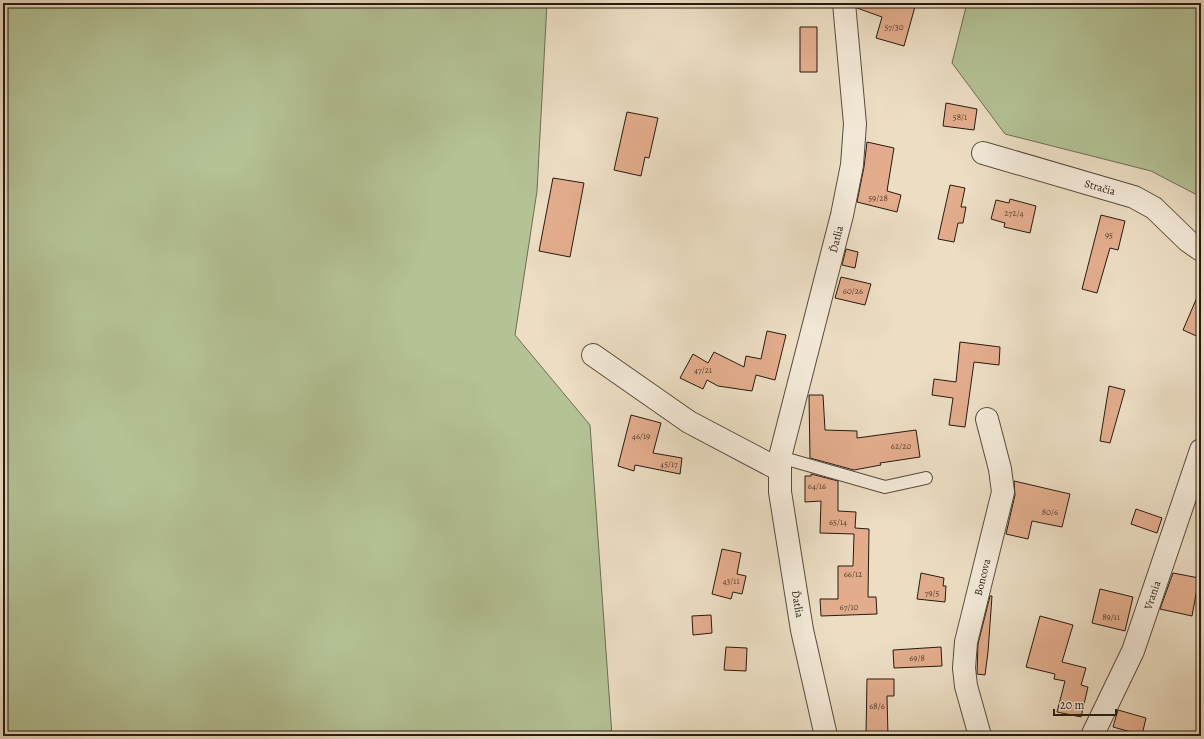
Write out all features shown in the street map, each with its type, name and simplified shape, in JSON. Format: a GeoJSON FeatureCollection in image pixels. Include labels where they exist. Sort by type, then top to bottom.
{"type":"FeatureCollection","features":[{"type":"Feature","properties":{"kind":"street","name":"Ďatlia"},"geometry":{"type":"LineString","coordinates":[[826,736],[802,630],[780,492],[780,464],[842,215],[852,165],[854,124],[844,3]]}},
{"type":"Feature","properties":{"kind":"street","name":"Stračia"},"geometry":{"type":"LineString","coordinates":[[983,153],[1134,197],[1154,208],[1188,242],[1201,250]]}},
{"type":"Feature","properties":{"kind":"street"},"geometry":{"type":"LineString","coordinates":[[593,354],[689,422],[780,464]]}},
{"type":"Feature","properties":{"kind":"street","name":"Boncova"},"geometry":{"type":"LineString","coordinates":[[980,736],[966,686],[964,668],[966,642],[1003,492],[1000,469],[987,419]]}},
{"type":"Feature","properties":{"kind":"street","name":"Vrania"},"geometry":{"type":"LineString","coordinates":[[1092,736],[1120,681],[1133,651],[1201,450]]}},
{"type":"Feature","properties":{"kind":"lane"},"geometry":{"type":"LineString","coordinates":[[780,464],[885,487],[926,478]]}},
{"type":"Feature","properties":{"kind":"green space"},"geometry":{"type":"Polygon","coordinates":[[[3,3],[547,3],[537,191],[515,335],[590,425],[612,736],[3,736],[3,3]]]}},
{"type":"Feature","properties":{"kind":"green space"},"geometry":{"type":"Polygon","coordinates":[[[967,3],[1201,3],[1201,197],[1151,171],[1005,134],[952,63],[967,3]]]}},
{"type":"Feature","properties":{"kind":"building"},"geometry":{"type":"Polygon","coordinates":[[[857,3],[916,3],[904,46],[876,38],[882,17],[857,8],[857,3]]]}},
{"type":"Feature","properties":{"kind":"building"},"geometry":{"type":"Polygon","coordinates":[[[800,27],[817,27],[817,72],[800,72],[800,27]]]}},
{"type":"Feature","properties":{"kind":"building"},"geometry":{"type":"Polygon","coordinates":[[[946,103],[977,109],[974,130],[943,126],[946,103]]]}},
{"type":"Feature","properties":{"kind":"building"},"geometry":{"type":"Polygon","coordinates":[[[627,112],[658,118],[649,158],[645,157],[641,176],[614,170],[627,112]]]}},
{"type":"Feature","properties":{"kind":"building"},"geometry":{"type":"Polygon","coordinates":[[[867,142],[894,148],[887,191],[901,195],[897,212],[857,202],[867,142]]]}},
{"type":"Feature","properties":{"kind":"building"},"geometry":{"type":"Polygon","coordinates":[[[553,178],[584,183],[570,257],[539,251],[553,178]]]}},
{"type":"Feature","properties":{"kind":"building"},"geometry":{"type":"Polygon","coordinates":[[[950,185],[965,188],[961,207],[966,207],[963,223],[958,223],[954,242],[938,239],[950,185]]]}},
{"type":"Feature","properties":{"kind":"building"},"geometry":{"type":"Polygon","coordinates":[[[1010,199],[1036,206],[1030,233],[1004,227],[1005,223],[991,219],[996,200],[1009,203],[1010,199]]]}},
{"type":"Feature","properties":{"kind":"building"},"geometry":{"type":"Polygon","coordinates":[[[1101,215],[1125,221],[1118,250],[1110,248],[1097,293],[1082,289],[1101,215]]]}},
{"type":"Feature","properties":{"kind":"building"},"geometry":{"type":"Polygon","coordinates":[[[846,249],[858,252],[855,268],[842,265],[846,249]]]}},
{"type":"Feature","properties":{"kind":"building"},"geometry":{"type":"Polygon","coordinates":[[[841,277],[871,284],[865,305],[835,298],[841,277]]]}},
{"type":"Feature","properties":{"kind":"building"},"geometry":{"type":"Polygon","coordinates":[[[1201,288],[1201,338],[1183,330],[1201,288]]]}},
{"type":"Feature","properties":{"kind":"building"},"geometry":{"type":"Polygon","coordinates":[[[767,331],[786,335],[775,380],[756,375],[752,391],[718,386],[707,380],[703,389],[680,378],[693,354],[708,363],[714,352],[744,367],[746,356],[761,359],[767,331]]]}},
{"type":"Feature","properties":{"kind":"building"},"geometry":{"type":"Polygon","coordinates":[[[960,342],[1000,347],[999,365],[974,362],[965,427],[949,425],[953,398],[932,395],[934,379],[956,382],[960,342]]]}},
{"type":"Feature","properties":{"kind":"building"},"geometry":{"type":"Polygon","coordinates":[[[1109,386],[1125,390],[1110,443],[1100,441],[1109,386]]]}},
{"type":"Feature","properties":{"kind":"building"},"geometry":{"type":"Polygon","coordinates":[[[809,395],[823,395],[825,430],[857,431],[857,438],[916,430],[920,457],[880,463],[881,465],[854,470],[810,458],[809,395]]]}},
{"type":"Feature","properties":{"kind":"building"},"geometry":{"type":"Polygon","coordinates":[[[631,415],[661,423],[653,453],[682,458],[680,474],[635,465],[634,471],[618,466],[631,415]]]}},
{"type":"Feature","properties":{"kind":"building"},"geometry":{"type":"Polygon","coordinates":[[[811,474],[838,481],[838,511],[856,512],[855,528],[869,529],[868,597],[876,597],[877,614],[821,616],[820,599],[838,599],[838,566],[853,566],[854,534],[820,533],[821,501],[805,502],[805,476],[811,476],[811,474]]]}},
{"type":"Feature","properties":{"kind":"building"},"geometry":{"type":"Polygon","coordinates":[[[1014,481],[1070,494],[1062,527],[1032,521],[1028,539],[1006,534],[1015,495],[1014,481]]]}},
{"type":"Feature","properties":{"kind":"building"},"geometry":{"type":"Polygon","coordinates":[[[1136,509],[1162,518],[1157,533],[1131,524],[1136,509]]]}},
{"type":"Feature","properties":{"kind":"building"},"geometry":{"type":"Polygon","coordinates":[[[722,549],[741,553],[737,574],[746,576],[742,594],[733,592],[731,599],[712,594],[722,549]]]}},
{"type":"Feature","properties":{"kind":"building"},"geometry":{"type":"Polygon","coordinates":[[[921,573],[944,578],[943,586],[946,586],[945,602],[917,599],[921,573]]]}},
{"type":"Feature","properties":{"kind":"building"},"geometry":{"type":"Polygon","coordinates":[[[1173,573],[1199,578],[1192,616],[1160,609],[1173,573]]]}},
{"type":"Feature","properties":{"kind":"building"},"geometry":{"type":"Polygon","coordinates":[[[1100,589],[1133,597],[1125,631],[1092,623],[1100,589]]]}},
{"type":"Feature","properties":{"kind":"building"},"geometry":{"type":"Polygon","coordinates":[[[990,596],[992,596],[985,675],[977,674],[978,644],[990,596]]]}},
{"type":"Feature","properties":{"kind":"building"},"geometry":{"type":"Polygon","coordinates":[[[711,615],[712,633],[693,635],[692,616],[711,615]]]}},
{"type":"Feature","properties":{"kind":"building"},"geometry":{"type":"Polygon","coordinates":[[[1040,616],[1073,625],[1062,662],[1086,668],[1081,685],[1088,687],[1081,717],[1057,712],[1065,681],[1054,679],[1055,674],[1026,667],[1040,616]]]}},
{"type":"Feature","properties":{"kind":"building"},"geometry":{"type":"Polygon","coordinates":[[[726,647],[747,648],[746,671],[724,670],[726,647]]]}},
{"type":"Feature","properties":{"kind":"building"},"geometry":{"type":"Polygon","coordinates":[[[941,647],[942,666],[894,668],[893,650],[941,647]]]}},
{"type":"Feature","properties":{"kind":"building"},"geometry":{"type":"Polygon","coordinates":[[[867,679],[894,679],[894,696],[887,696],[888,736],[866,736],[867,679]]]}},
{"type":"Feature","properties":{"kind":"building"},"geometry":{"type":"Polygon","coordinates":[[[1118,710],[1146,718],[1142,735],[1113,727],[1118,710]]]}}]}
